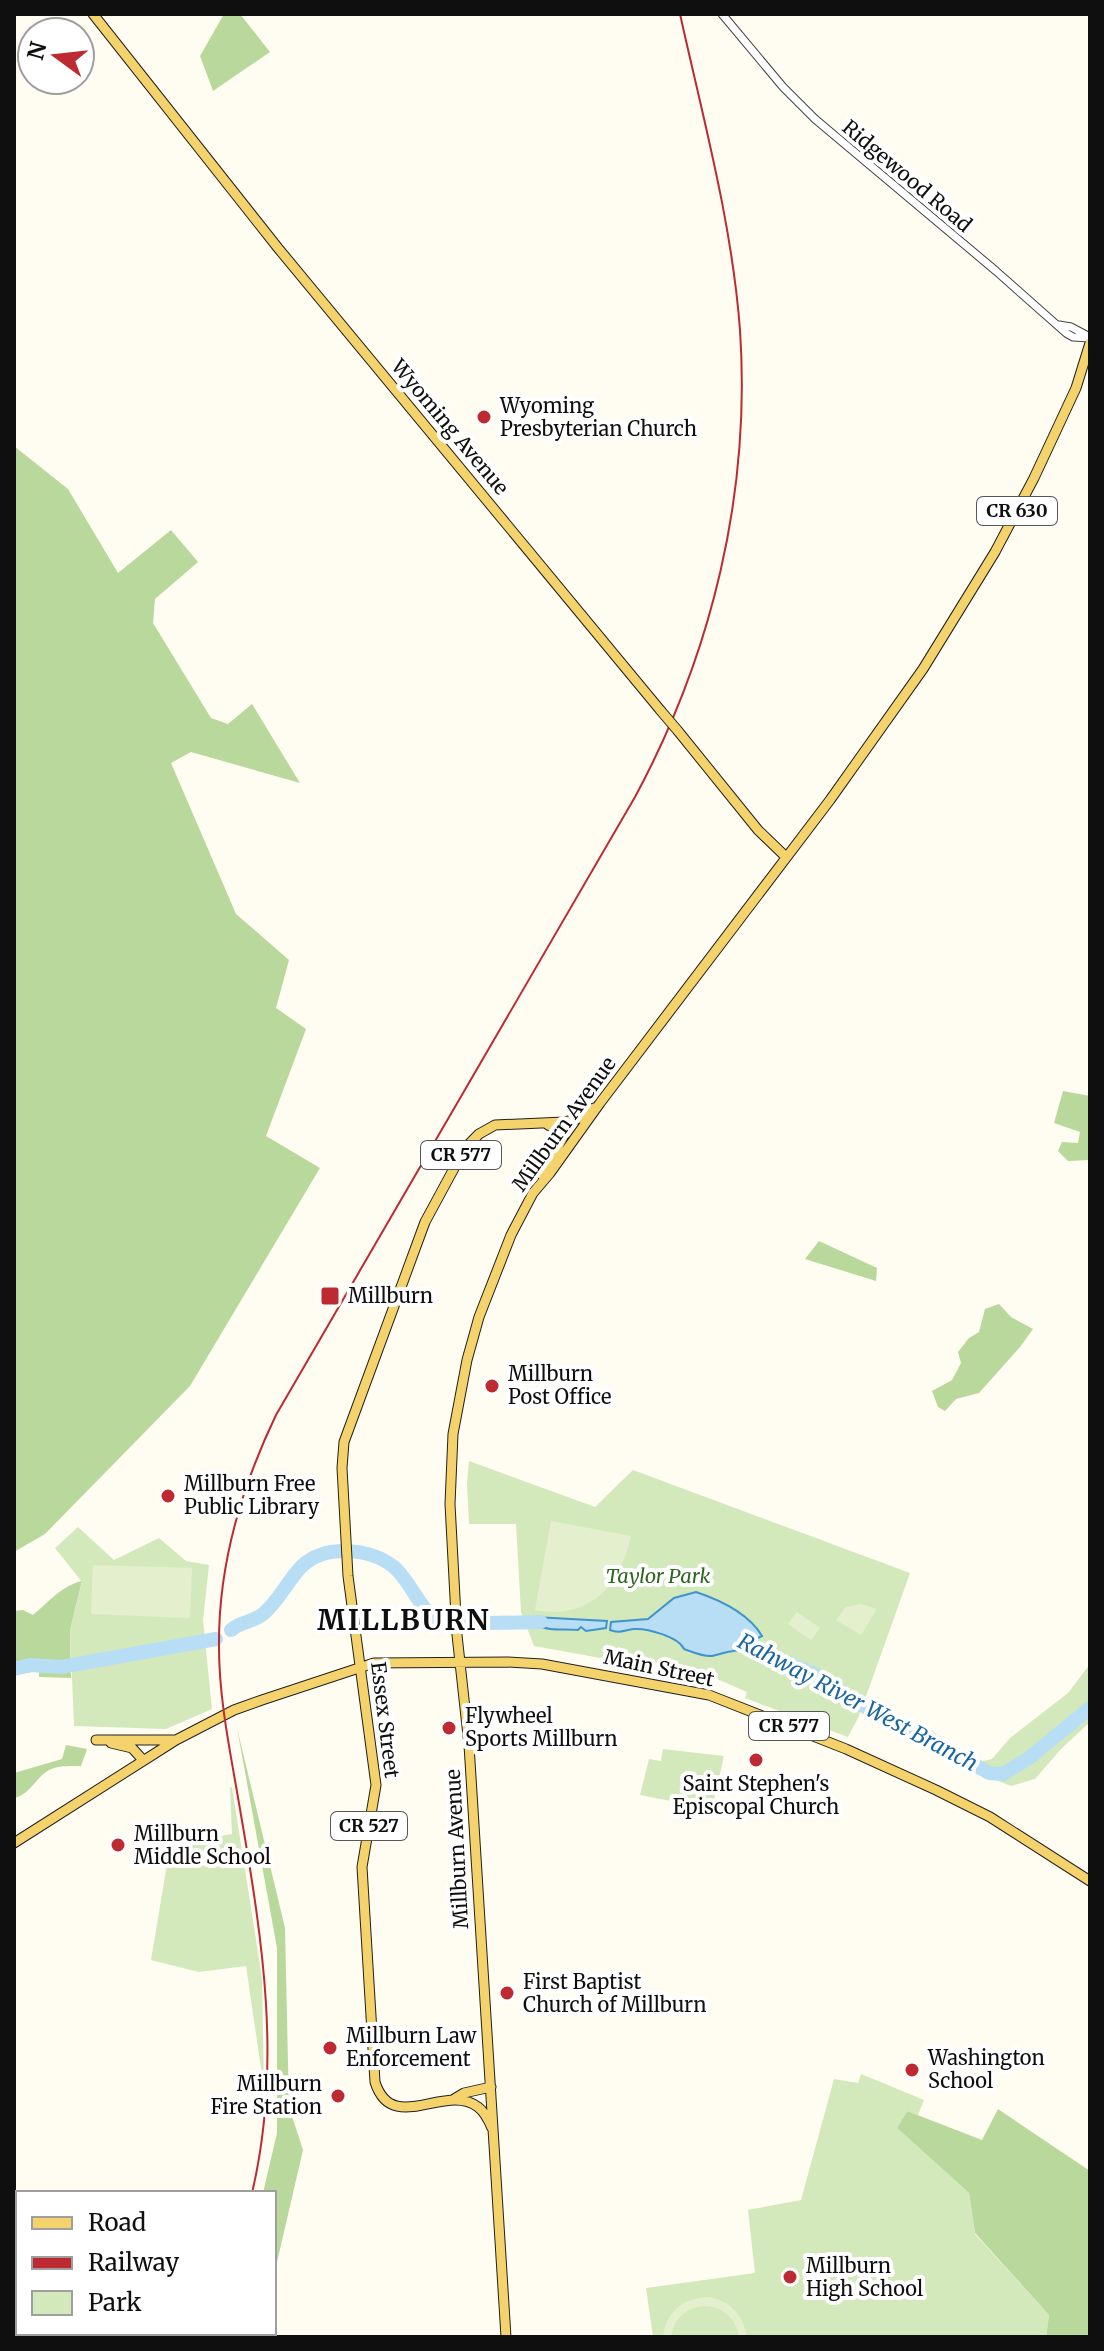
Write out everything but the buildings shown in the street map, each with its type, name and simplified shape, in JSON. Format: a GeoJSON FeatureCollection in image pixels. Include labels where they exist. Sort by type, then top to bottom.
{"type":"FeatureCollection","features":[{"type":"Feature","properties":{"kind":"main road","name":"Wyoming Avenue"},"geometry":{"type":"LineString","coordinates":[[93,14],[272,242],[758,830],[786,857]]}},
{"type":"Feature","properties":{"kind":"main road","name":"Millburn Avenue"},"geometry":{"type":"LineString","coordinates":[[506,2337],[469,1745],[458,1661],[450,1504],[456,1413],[484,1300],[511,1235],[533,1193],[890,719],[995,552],[1057,433],[1076,388],[1090,340]]}},
{"type":"Feature","properties":{"kind":"main road","name":"Essex Street"},"geometry":{"type":"LineString","coordinates":[[454,2099],[403,2108],[385,2100],[375,2082],[362,1867],[376,1785],[347,1561],[342,1468],[344,1442],[425,1222],[465,1148],[475,1137],[501,1124],[546,1124],[580,1118],[600,1103]]}},
{"type":"Feature","properties":{"kind":"main road"},"geometry":{"type":"LineString","coordinates":[[533,1193],[563,1137],[557,1128],[546,1124]]}},
{"type":"Feature","properties":{"kind":"main road","name":"Main Street"},"geometry":{"type":"LineString","coordinates":[[14,1843],[147,1757],[234,1710],[360,1665],[458,1661],[542,1664],[709,1695],[853,1752],[990,1817],[1090,1881]]}},
{"type":"Feature","properties":{"kind":"main road"},"geometry":{"type":"LineString","coordinates":[[137,1739],[147,1757]]}},
{"type":"Feature","properties":{"kind":"main road"},"geometry":{"type":"LineString","coordinates":[[147,1757],[132,1748],[96,1740],[176,1740]]}},
{"type":"Feature","properties":{"kind":"main road"},"geometry":{"type":"LineString","coordinates":[[454,2099],[491,2087]]}},
{"type":"Feature","properties":{"kind":"main road"},"geometry":{"type":"LineString","coordinates":[[454,2099],[478,2106],[492,2128]]}},
{"type":"Feature","properties":{"kind":"street","name":"Ridgewood Road"},"geometry":{"type":"LineString","coordinates":[[722,14],[783,87],[815,119],[1057,325],[1071,327],[1090,340]]}},
{"type":"Feature","properties":{"kind":"green space"},"geometry":{"type":"Polygon","coordinates":[[[224,14],[240,14],[270,52],[213,91],[200,56],[224,14]]]}},
{"type":"Feature","properties":{"kind":"green space"},"geometry":{"type":"Polygon","coordinates":[[[14,446],[68,489],[118,573],[171,530],[198,562],[155,599],[153,623],[211,718],[228,724],[252,704],[300,783],[191,752],[171,763],[236,914],[289,960],[276,1008],[306,1029],[266,1136],[320,1168],[190,1386],[45,1534],[14,1552],[14,446]]]}},
{"type":"Feature","properties":{"kind":"green space"},"geometry":{"type":"Polygon","coordinates":[[[1063,1091],[1090,1096],[1090,1160],[1068,1161],[1058,1151],[1062,1142],[1078,1143],[1080,1132],[1054,1123],[1063,1091]]]}},
{"type":"Feature","properties":{"kind":"green space"},"geometry":{"type":"Polygon","coordinates":[[[819,1241],[877,1268],[876,1281],[805,1259],[819,1241]]]}},
{"type":"Feature","properties":{"kind":"green space"},"geometry":{"type":"Polygon","coordinates":[[[999,1304],[1011,1317],[1033,1329],[979,1393],[956,1399],[945,1411],[938,1407],[932,1391],[952,1380],[961,1363],[958,1352],[969,1338],[979,1332],[985,1309],[999,1304]]]}},
{"type":"Feature","properties":{"kind":"green space","name":"Taylor Park"},"geometry":{"type":"Polygon","coordinates":[[[469,1461],[595,1507],[633,1470],[910,1573],[859,1716],[848,1737],[745,1698],[747,1692],[717,1679],[534,1646],[521,1612],[516,1524],[469,1524],[469,1461]]]}},
{"type":"Feature","properties":{"kind":"green space"},"geometry":{"type":"Polygon","coordinates":[[[551,1521],[631,1536],[619,1570],[610,1584],[600,1596],[572,1610],[535,1610],[551,1521]]]}},
{"type":"Feature","properties":{"kind":"green space"},"geometry":{"type":"Polygon","coordinates":[[[78,1527],[114,1560],[159,1538],[186,1561],[209,1565],[203,1620],[212,1709],[166,1729],[74,1726],[70,1630],[82,1582],[55,1548],[78,1527]]]}},
{"type":"Feature","properties":{"kind":"green space"},"geometry":{"type":"Polygon","coordinates":[[[93,1565],[192,1568],[190,1618],[91,1614],[93,1565]]]}},
{"type":"Feature","properties":{"kind":"green space"},"geometry":{"type":"Polygon","coordinates":[[[82,1581],[70,1630],[71,1678],[39,1677],[39,1671],[14,1675],[14,1611],[23,1610],[33,1615],[61,1591],[82,1581]]]}},
{"type":"Feature","properties":{"kind":"green space"},"geometry":{"type":"Polygon","coordinates":[[[861,1604],[877,1609],[861,1635],[836,1620],[846,1607],[861,1604]]]}},
{"type":"Feature","properties":{"kind":"green space"},"geometry":{"type":"Polygon","coordinates":[[[797,1612],[820,1628],[811,1640],[788,1624],[797,1612]]]}},
{"type":"Feature","properties":{"kind":"green space"},"geometry":{"type":"Polygon","coordinates":[[[1090,1664],[1090,1722],[1035,1779],[1011,1786],[978,1773],[909,1737],[919,1722],[979,1762],[992,1759],[1010,1738],[1068,1693],[1090,1664]]]}},
{"type":"Feature","properties":{"kind":"green space"},"geometry":{"type":"Polygon","coordinates":[[[237,1728],[285,1928],[289,2107],[303,2150],[276,2266],[276,2191],[263,2191],[277,2133],[277,1948],[237,1728]]]}},
{"type":"Feature","properties":{"kind":"green space"},"geometry":{"type":"Polygon","coordinates":[[[66,1745],[87,1749],[81,1766],[49,1770],[25,1793],[14,1798],[14,1773],[62,1759],[66,1745]]]}},
{"type":"Feature","properties":{"kind":"green space"},"geometry":{"type":"Polygon","coordinates":[[[663,1749],[724,1756],[712,1809],[640,1795],[649,1759],[661,1761],[663,1749]]]}},
{"type":"Feature","properties":{"kind":"green space"},"geometry":{"type":"Polygon","coordinates":[[[232,1787],[262,1978],[264,2089],[246,1966],[199,1972],[151,1960],[167,1864],[177,1844],[232,1834],[232,1787]]]}},
{"type":"Feature","properties":{"kind":"green space","name":"Millburn High School"},"geometry":{"type":"Polygon","coordinates":[[[861,2074],[924,2100],[918,2115],[907,2111],[897,2128],[969,2193],[975,2234],[1049,2315],[1046,2337],[653,2337],[646,2288],[755,2273],[748,2210],[801,2200],[834,2079],[858,2083],[861,2074]]]}},
{"type":"Feature","properties":{"kind":"green space"},"geometry":{"type":"Polygon","coordinates":[[[998,2109],[1090,2171],[1090,2337],[1046,2337],[1049,2315],[975,2233],[969,2193],[897,2128],[907,2111],[982,2140],[998,2109]]]}},
{"type":"Feature","properties":{"kind":"green space"},"geometry":{"type":"Polygon","coordinates":[[[708,2297],[735,2310],[747,2337],[739,2337],[735,2324],[727,2314],[705,2306],[683,2314],[675,2324],[671,2337],[663,2337],[668,2320],[677,2308],[691,2300],[708,2297]]]}},
{"type":"Feature","properties":{"kind":"water"},"geometry":{"type":"Polygon","coordinates":[[[696,1592],[733,1609],[750,1621],[762,1636],[750,1642],[747,1650],[709,1656],[684,1649],[669,1637],[654,1632],[610,1630],[611,1622],[648,1619],[674,1598],[696,1592]]]}},
{"type":"Feature","properties":{"kind":"water"},"geometry":{"type":"Polygon","coordinates":[[[534,1617],[607,1621],[606,1628],[586,1631],[581,1627],[578,1630],[553,1629],[524,1624],[523,1621],[534,1617]]]}},
{"type":"Feature","properties":{"kind":"waterway","name":"Rahway River West Branch"},"geometry":{"type":"LineString","coordinates":[[231,1630],[263,1614],[302,1566],[312,1559],[323,1554],[348,1551],[373,1556],[394,1567],[436,1620],[541,1622]]}},
{"type":"Feature","properties":{"kind":"waterway","name":"Rahway River West Branch"},"geometry":{"type":"LineString","coordinates":[[733,1633],[781,1660],[818,1676],[888,1722],[926,1737],[989,1773],[1003,1774],[1029,1758],[1090,1708]]}},
{"type":"Feature","properties":{"kind":"waterway","name":"Rahway River West Branch"},"geometry":{"type":"LineString","coordinates":[[14,1669],[30,1665],[61,1667],[216,1639]]}},
{"type":"Feature","properties":{"kind":"railway"},"geometry":{"type":"LineString","coordinates":[[252,2191],[261,2146],[268,2051],[256,1910],[221,1689],[220,1616],[227,1557],[242,1499],[276,1415],[635,797],[662,743],[705,629],[732,512],[742,391],[740,330],[724,210],[680,14]]}},
{"type":"Feature","properties":{"kind":"place","name":"Wyoming Presbyterian Church"},"geometry":{"type":"Point","coordinates":[484,417]}},
{"type":"Feature","properties":{"kind":"place","name":"Millburn"},"geometry":{"type":"Point","coordinates":[330,1296]}},
{"type":"Feature","properties":{"kind":"place","name":"Millburn Post Office"},"geometry":{"type":"Point","coordinates":[492,1386]}},
{"type":"Feature","properties":{"kind":"place","name":"Millburn Free Public Library"},"geometry":{"type":"Point","coordinates":[168,1496]}},
{"type":"Feature","properties":{"kind":"place","name":"Flywheel Sports Millburn"},"geometry":{"type":"Point","coordinates":[449,1728]}},
{"type":"Feature","properties":{"kind":"place","name":"Saint Stephen's Episcopal Church"},"geometry":{"type":"Point","coordinates":[756,1760]}},
{"type":"Feature","properties":{"kind":"place","name":"Millburn Middle School"},"geometry":{"type":"Point","coordinates":[118,1845]}},
{"type":"Feature","properties":{"kind":"place","name":"First Baptist Church of Millburn"},"geometry":{"type":"Point","coordinates":[507,1993]}},
{"type":"Feature","properties":{"kind":"place","name":"Millburn Law Enforcement"},"geometry":{"type":"Point","coordinates":[330,2048]}},
{"type":"Feature","properties":{"kind":"place","name":"Washington School"},"geometry":{"type":"Point","coordinates":[912,2070]}},
{"type":"Feature","properties":{"kind":"place","name":"Millburn Fire Station"},"geometry":{"type":"Point","coordinates":[338,2096]}},
{"type":"Feature","properties":{"kind":"place","name":"Millburn High School"},"geometry":{"type":"Point","coordinates":[790,2277]}},
{"type":"Feature","properties":{"kind":"district","name":"MILLBURN"},"geometry":{"type":"Point","coordinates":[404,1620]}}]}
